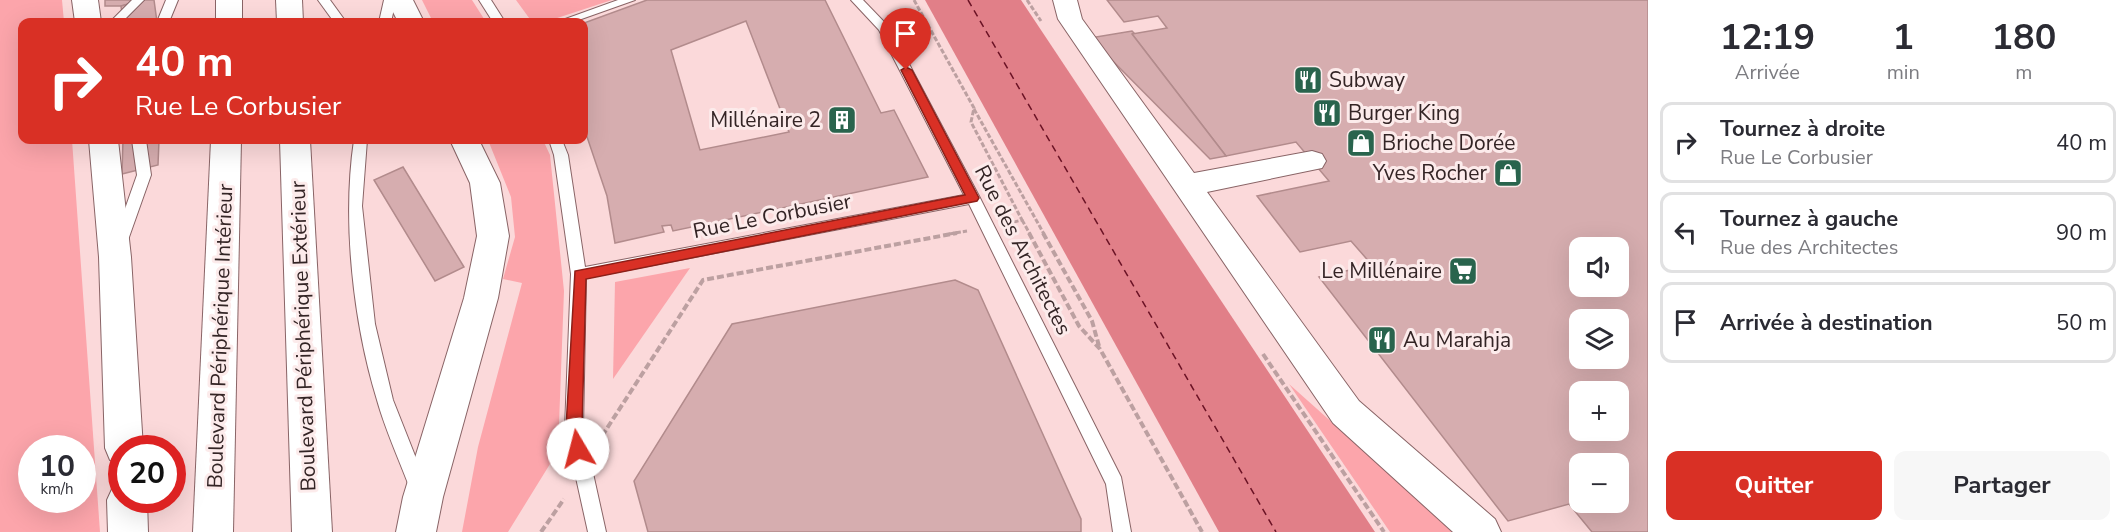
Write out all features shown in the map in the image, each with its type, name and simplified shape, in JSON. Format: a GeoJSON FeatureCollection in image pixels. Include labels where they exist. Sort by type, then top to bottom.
{"type":"FeatureCollection","features":[{"type":"Feature","properties":{"kind":"highway"},"geometry":{"type":"LineString","coordinates":[[85,0],[87,18]]}},
{"type":"Feature","properties":{"kind":"highway"},"geometry":{"type":"LineString","coordinates":[[229,0],[229,18]]}},
{"type":"Feature","properties":{"kind":"highway"},"geometry":{"type":"LineString","coordinates":[[290,0],[290,18]]}},
{"type":"Feature","properties":{"kind":"highway"},"geometry":{"type":"LineString","coordinates":[[400,0],[409,18]]}},
{"type":"Feature","properties":{"kind":"highway"},"geometry":{"type":"LineString","coordinates":[[103,144],[115,257],[123,435]]}},
{"type":"Feature","properties":{"kind":"highway","name":"Boulevard Périphérique Intérieur"},"geometry":{"type":"LineString","coordinates":[[213,532],[226,144]]}},
{"type":"Feature","properties":{"kind":"highway","name":"Boulevard Périphérique Extérieur"},"geometry":{"type":"LineString","coordinates":[[295,144],[312,532]]}},
{"type":"Feature","properties":{"kind":"highway"},"geometry":{"type":"LineString","coordinates":[[419,514],[481,298],[494,236],[485,183],[467,144]]}},
{"type":"Feature","properties":{"kind":"highway"},"geometry":{"type":"LineString","coordinates":[[127,513],[128,532]]}},
{"type":"Feature","properties":{"kind":"street"},"geometry":{"type":"LineString","coordinates":[[1065,0],[1070,19],[1346,412],[1481,532]]}},
{"type":"Feature","properties":{"kind":"street"},"geometry":{"type":"LineString","coordinates":[[1188,185],[1312,161]]}},
{"type":"Feature","properties":{"kind":"lane"},"geometry":{"type":"LineString","coordinates":[[120,18],[138,0]]}},
{"type":"Feature","properties":{"kind":"lane"},"geometry":{"type":"LineString","coordinates":[[165,18],[172,0]]}},
{"type":"Feature","properties":{"kind":"lane"},"geometry":{"type":"LineString","coordinates":[[324,0],[337,18]]}},
{"type":"Feature","properties":{"kind":"lane"},"geometry":{"type":"LineString","coordinates":[[386,18],[390,0]]}},
{"type":"Feature","properties":{"kind":"lane"},"geometry":{"type":"LineString","coordinates":[[485,0],[496,18]]}},
{"type":"Feature","properties":{"kind":"lane"},"geometry":{"type":"LineString","coordinates":[[575,18],[629,0]]}},
{"type":"Feature","properties":{"kind":"lane","name":"Rue des Architectes"},"geometry":{"type":"LineString","coordinates":[[857,0],[884,28],[988,227],[1115,483],[1122,532]]}},
{"type":"Feature","properties":{"kind":"lane"},"geometry":{"type":"LineString","coordinates":[[115,257],[144,175],[140,144]]}},
{"type":"Feature","properties":{"kind":"lane"},"geometry":{"type":"LineString","coordinates":[[360,144],[355,206],[367,324],[385,400],[419,514]]}},
{"type":"Feature","properties":{"kind":"lane"},"geometry":{"type":"LineString","coordinates":[[557,144],[561,155],[579,274],[574,428],[597,532]]}},
{"type":"Feature","properties":{"kind":"lane","name":"Rue Le Corbusier"},"geometry":{"type":"LineString","coordinates":[[579,274],[973,198]]}},
{"type":"Feature","properties":{"kind":"path"},"geometry":{"type":"LineString","coordinates":[[914,0],[1092,321],[1100,349],[1202,532]]}},
{"type":"Feature","properties":{"kind":"path"},"geometry":{"type":"LineString","coordinates":[[974,108],[971,122],[1022,220],[1079,326],[1100,349]]}},
{"type":"Feature","properties":{"kind":"path"},"geometry":{"type":"LineString","coordinates":[[541,532],[583,470],[616,410],[703,280],[1022,220]]}},
{"type":"Feature","properties":{"kind":"shaded area"},"geometry":{"type":"Polygon","coordinates":[[[0,0],[62,0],[64,18],[18,18],[18,144],[72,144],[93,435],[18,435],[18,513],[96,513],[96,476],[100,532],[0,532],[0,0]]]}},
{"type":"Feature","properties":{"kind":"shaded area"},"geometry":{"type":"Polygon","coordinates":[[[422,0],[472,0],[483,18],[431,18],[422,0]]]}},
{"type":"Feature","properties":{"kind":"shaded area"},"geometry":{"type":"Polygon","coordinates":[[[516,0],[612,0],[557,18],[529,18],[516,0]]]}},
{"type":"Feature","properties":{"kind":"shaded area"},"geometry":{"type":"Polygon","coordinates":[[[925,0],[1021,0],[1375,532],[1219,532],[925,0]]]}},
{"type":"Feature","properties":{"kind":"shaded area"},"geometry":{"type":"Polygon","coordinates":[[[490,144],[545,144],[550,155],[564,291],[558,451],[508,532],[462,532],[478,447],[522,283],[503,279],[515,237],[511,197],[490,144]]]}},
{"type":"Feature","properties":{"kind":"shaded area"},"geometry":{"type":"Polygon","coordinates":[[[690,268],[613,379],[615,282],[690,268]]]}},
{"type":"Feature","properties":{"kind":"shaded area"},"geometry":{"type":"Polygon","coordinates":[[[1289,384],[1455,532],[1390,532],[1289,384]]]}},
{"type":"Feature","properties":{"kind":"building"},"geometry":{"type":"Polygon","coordinates":[[[105,0],[143,0],[121,6],[105,6],[105,0]]]}},
{"type":"Feature","properties":{"kind":"building"},"geometry":{"type":"Polygon","coordinates":[[[143,0],[154,0],[156,18],[122,18],[121,6],[143,0]]]}},
{"type":"Feature","properties":{"kind":"building","name":"Millénaire 2"},"geometry":{"type":"Polygon","coordinates":[[[647,0],[825,0],[881,113],[894,110],[928,177],[673,231],[671,225],[662,226],[664,232],[615,243],[607,196],[588,140],[588,22],[647,0]],[[746,21],[671,50],[700,150],[789,132],[746,21]]]}},
{"type":"Feature","properties":{"kind":"building","name":"Le Millénaire"},"geometry":{"type":"Polygon","coordinates":[[[1107,0],[1648,0],[1648,532],[1592,532],[1576,513],[1629,513],[1629,453],[1569,453],[1569,504],[1508,521],[1319,277],[1372,265],[1351,241],[1300,252],[1257,196],[1329,181],[1296,142],[1226,156],[1132,34],[1167,28],[1158,16],[1124,22],[1107,0]]]}},
{"type":"Feature","properties":{"kind":"building"},"geometry":{"type":"Polygon","coordinates":[[[1132,31],[1134,33],[1132,34],[1226,156],[1210,159],[1090,38],[1132,31]]]}},
{"type":"Feature","properties":{"kind":"building"},"geometry":{"type":"Polygon","coordinates":[[[123,144],[159,144],[158,165],[122,174],[123,144]]]}},
{"type":"Feature","properties":{"kind":"building"},"geometry":{"type":"Polygon","coordinates":[[[403,167],[464,267],[435,281],[374,180],[403,167]]]}},
{"type":"Feature","properties":{"kind":"building"},"geometry":{"type":"Polygon","coordinates":[[[955,280],[978,290],[1081,519],[1081,532],[648,532],[634,481],[732,324],[955,280]]]}},
{"type":"Feature","properties":{"kind":"ferry route"},"geometry":{"type":"LineString","coordinates":[[968,0],[1276,532]]}},
{"type":"Feature","properties":{"kind":"place","name":"Subway"},"geometry":{"type":"Point","coordinates":[1308,80]}},
{"type":"Feature","properties":{"kind":"place","name":"Burger King"},"geometry":{"type":"Point","coordinates":[1327,113]}},
{"type":"Feature","properties":{"kind":"place","name":"Millénaire 2"},"geometry":{"type":"Point","coordinates":[842,120]}},
{"type":"Feature","properties":{"kind":"place","name":"Brioche Dorée"},"geometry":{"type":"Point","coordinates":[1361,143]}},
{"type":"Feature","properties":{"kind":"place","name":"Yves Rocher"},"geometry":{"type":"Point","coordinates":[1508,173]}},
{"type":"Feature","properties":{"kind":"place","name":"Le Millénaire"},"geometry":{"type":"Point","coordinates":[1463,271]}},
{"type":"Feature","properties":{"kind":"place","name":"Au Marahja"},"geometry":{"type":"Point","coordinates":[1382,340]}},
{"type":"Feature","properties":{"kind":"route"},"geometry":{"type":"LineString","coordinates":[[578,449],[574,428],[579,274],[973,198],[906,70]]}}]}
